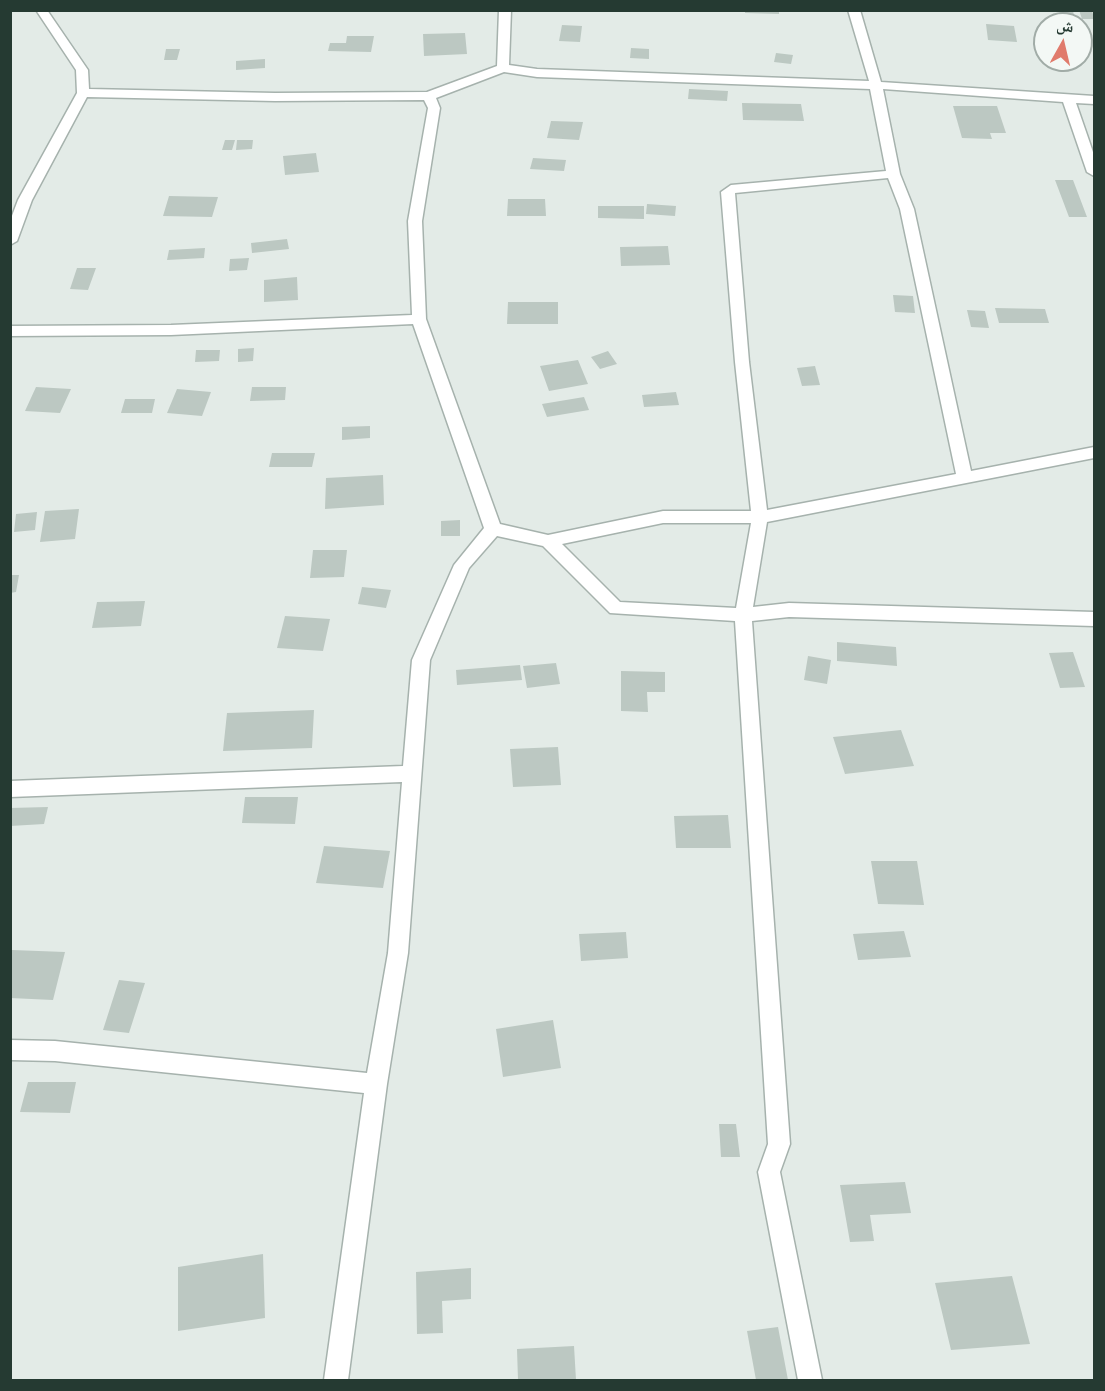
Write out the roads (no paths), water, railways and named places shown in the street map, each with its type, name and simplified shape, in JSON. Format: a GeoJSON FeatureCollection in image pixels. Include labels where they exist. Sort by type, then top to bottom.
{"type":"FeatureCollection","features":[{"type":"Feature","properties":{"kind":"street"},"geometry":{"type":"LineString","coordinates":[[10,241],[25,200],[83,93],[82,70],[41,10]]}},
{"type":"Feature","properties":{"kind":"street"},"geometry":{"type":"LineString","coordinates":[[503,68],[505,10]]}},
{"type":"Feature","properties":{"kind":"street"},"geometry":{"type":"LineString","coordinates":[[854,10],[876,86],[893,174],[907,209],[965,478]]}},
{"type":"Feature","properties":{"kind":"street"},"geometry":{"type":"LineString","coordinates":[[83,93],[275,97],[429,96],[503,68],[537,73],[876,86],[1095,100]]}},
{"type":"Feature","properties":{"kind":"street"},"geometry":{"type":"LineString","coordinates":[[429,96],[434,108],[415,221],[419,318],[493,529]]}},
{"type":"Feature","properties":{"kind":"street"},"geometry":{"type":"LineString","coordinates":[[1069,100],[1095,172]]}},
{"type":"Feature","properties":{"kind":"street"},"geometry":{"type":"LineString","coordinates":[[810,1380],[770,1172],[779,1144],[743,615],[760,517],[742,362],[728,192],[731,189],[754,185],[893,174]]}},
{"type":"Feature","properties":{"kind":"street"},"geometry":{"type":"LineString","coordinates":[[10,331],[171,330],[419,318]]}},
{"type":"Feature","properties":{"kind":"street"},"geometry":{"type":"LineString","coordinates":[[493,529],[548,541],[663,517],[760,517],[1095,453]]}},
{"type":"Feature","properties":{"kind":"street"},"geometry":{"type":"LineString","coordinates":[[336,1380],[376,1084],[398,953],[421,660],[462,565],[493,529]]}},
{"type":"Feature","properties":{"kind":"street"},"geometry":{"type":"LineString","coordinates":[[548,541],[616,608],[743,615],[789,610],[1095,619]]}},
{"type":"Feature","properties":{"kind":"street"},"geometry":{"type":"LineString","coordinates":[[10,789],[412,774]]}},
{"type":"Feature","properties":{"kind":"street"},"geometry":{"type":"LineString","coordinates":[[10,1050],[55,1051],[376,1084]]}}]}
